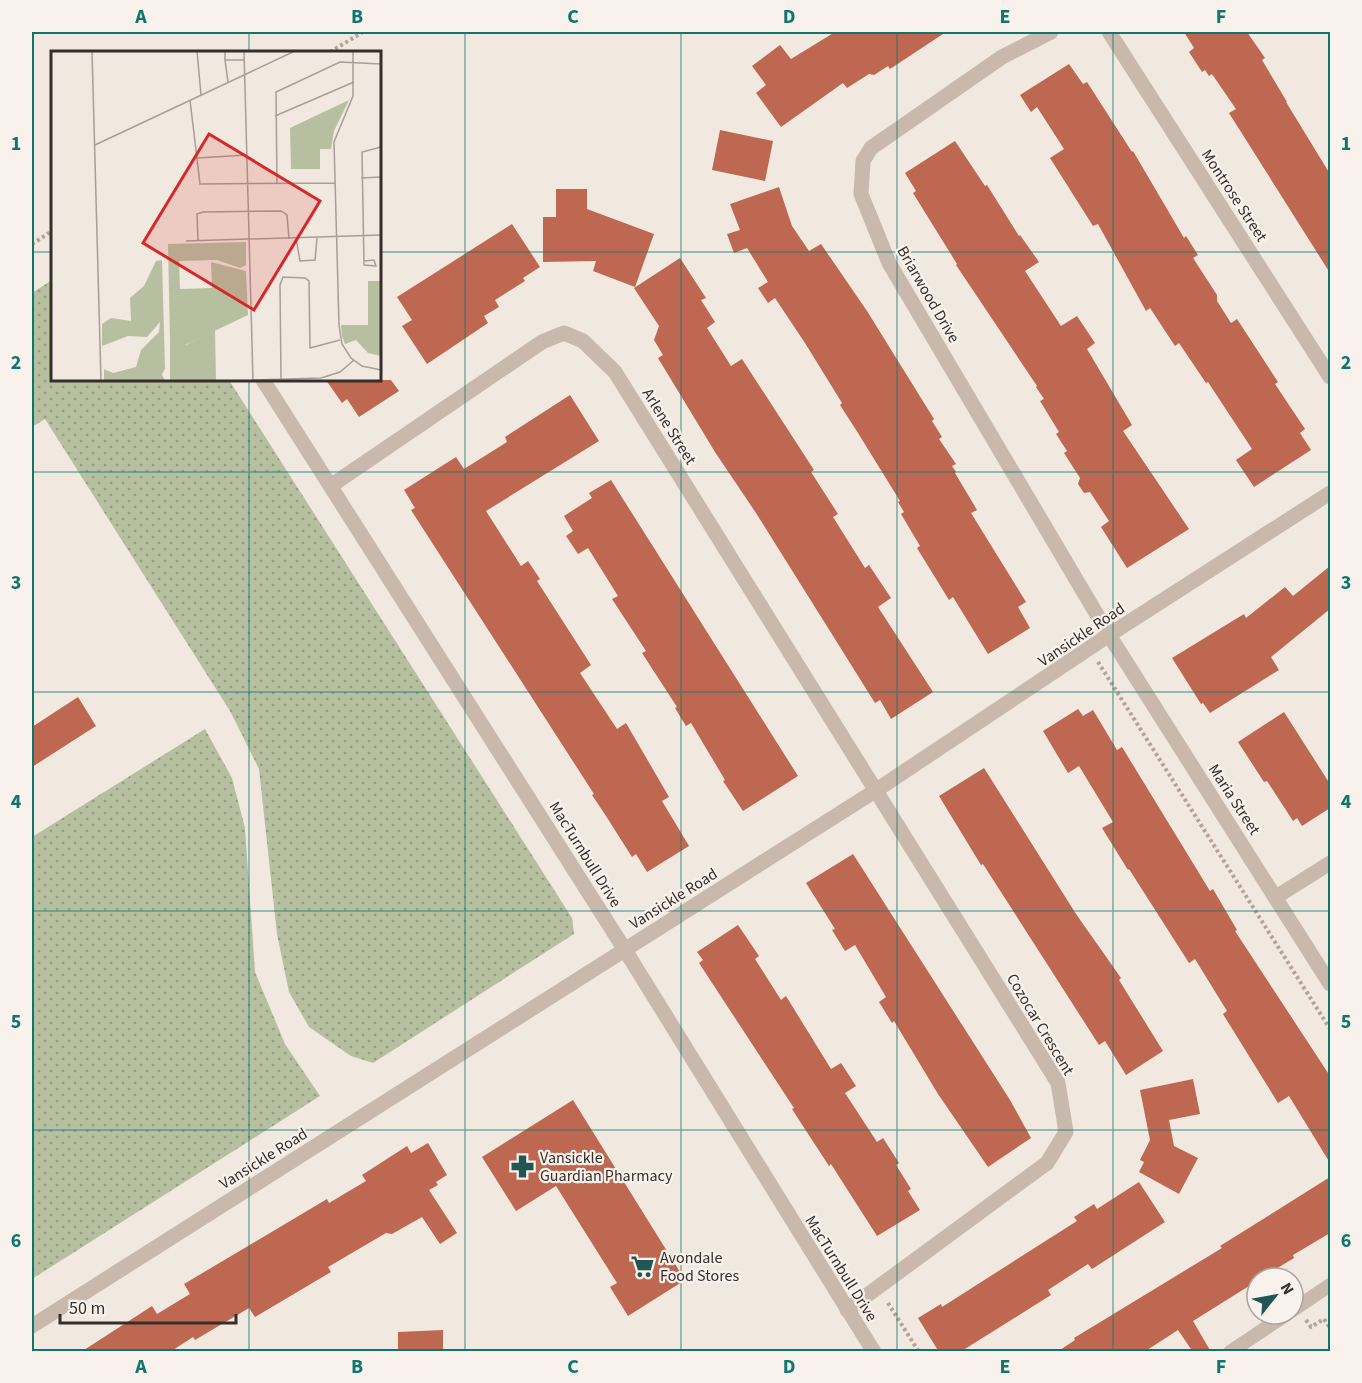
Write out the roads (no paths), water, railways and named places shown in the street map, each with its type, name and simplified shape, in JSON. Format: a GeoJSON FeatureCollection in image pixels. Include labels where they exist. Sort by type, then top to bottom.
{"type":"FeatureCollection","features":[{"type":"Feature","properties":{"kind":"street","name":"Briarwood Drive"},"geometry":{"type":"LineString","coordinates":[[1051,32],[1002,57],[871,148],[862,161],[861,194],[889,263],[1109,635]]}},
{"type":"Feature","properties":{"kind":"street","name":"Montrose Street"},"geometry":{"type":"LineString","coordinates":[[1109,32],[1330,377]]}},
{"type":"Feature","properties":{"kind":"street","name":"Arlene Street"},"geometry":{"type":"LineString","coordinates":[[332,485],[542,342],[564,333],[583,341],[615,372],[875,791]]}},
{"type":"Feature","properties":{"kind":"street","name":"MacTurnbull Drive"},"geometry":{"type":"LineString","coordinates":[[265,381],[625,950],[874,1352]]}},
{"type":"Feature","properties":{"kind":"street","name":"Vansickle Road"},"geometry":{"type":"LineString","coordinates":[[32,1326],[875,791],[1109,635],[1330,494]]}},
{"type":"Feature","properties":{"kind":"street","name":"Maria Street"},"geometry":{"type":"LineString","coordinates":[[1109,635],[1330,984]]}},
{"type":"Feature","properties":{"kind":"street","name":"Cozocar Crescent"},"geometry":{"type":"LineString","coordinates":[[847,1310],[1047,1163],[1066,1132],[1058,1083],[875,791]]}},
{"type":"Feature","properties":{"kind":"street"},"geometry":{"type":"LineString","coordinates":[[1276,897],[1330,863]]}},
{"type":"Feature","properties":{"kind":"lane"},"geometry":{"type":"LineString","coordinates":[[1305,1302],[1330,1285]]}},
{"type":"Feature","properties":{"kind":"lane"},"geometry":{"type":"LineString","coordinates":[[1230,1352],[1269,1326]]}},
{"type":"Feature","properties":{"kind":"place","name":"Vansickle Guardian Pharmacy"},"geometry":{"type":"Point","coordinates":[522,1166]}},
{"type":"Feature","properties":{"kind":"place","name":"Avondale Food Stores"},"geometry":{"type":"Point","coordinates":[642,1266]}}]}
